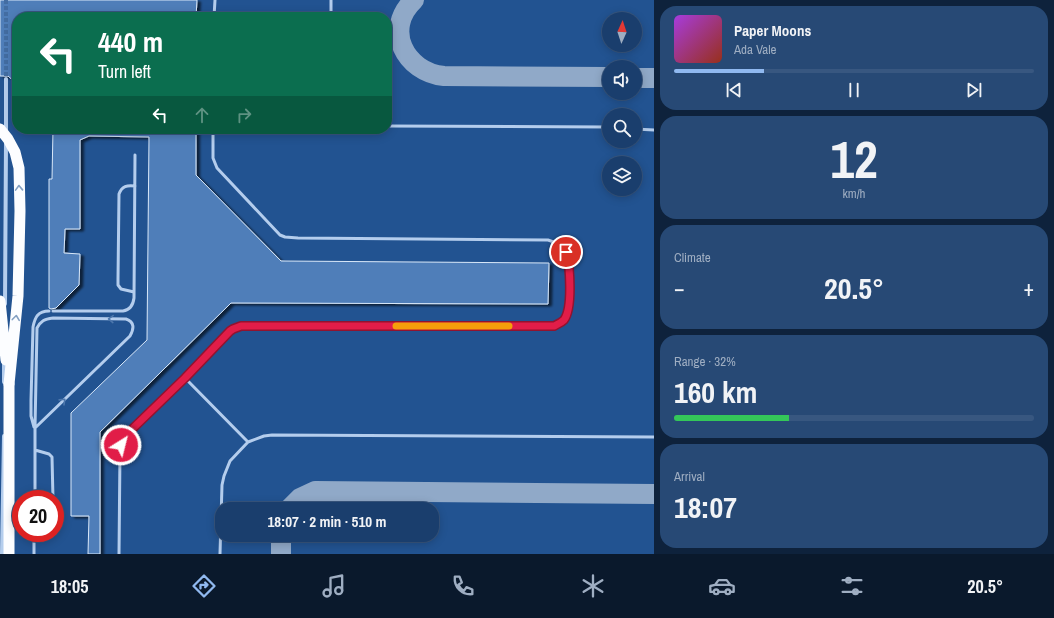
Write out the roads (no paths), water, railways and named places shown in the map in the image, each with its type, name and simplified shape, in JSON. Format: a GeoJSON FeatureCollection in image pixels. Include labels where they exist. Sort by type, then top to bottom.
{"type":"FeatureCollection","features":[{"type":"Feature","properties":{"kind":"highway"},"geometry":{"type":"LineString","coordinates":[[0,129],[8,139],[15,152],[19,168],[20,211],[18,296],[9,384],[9,554]]}},
{"type":"Feature","properties":{"kind":"highway"},"geometry":{"type":"LineString","coordinates":[[0,300],[9,384]]}},
{"type":"Feature","properties":{"kind":"street"},"geometry":{"type":"LineString","coordinates":[[4,410],[6,79]]}},
{"type":"Feature","properties":{"kind":"street"},"geometry":{"type":"LineString","coordinates":[[2,554],[4,434]]}},
{"type":"Feature","properties":{"kind":"lane"},"geometry":{"type":"LineString","coordinates":[[214,0],[214,12]]}},
{"type":"Feature","properties":{"kind":"lane"},"geometry":{"type":"LineString","coordinates":[[331,0],[331,12]]}},
{"type":"Feature","properties":{"kind":"lane"},"geometry":{"type":"LineString","coordinates":[[392,126],[602,128]]}},
{"type":"Feature","properties":{"kind":"lane"},"geometry":{"type":"LineString","coordinates":[[642,129],[654,130]]}},
{"type":"Feature","properties":{"kind":"lane"},"geometry":{"type":"LineString","coordinates":[[119,554],[120,452],[122,440],[233,329],[241,326],[554,326],[560,324],[564,319],[569,307],[569,270],[566,252],[562,246],[548,240],[298,238],[280,235],[217,168],[213,158],[213,134]]}},
{"type":"Feature","properties":{"kind":"lane"},"geometry":{"type":"LineString","coordinates":[[53,311],[123,311],[128,310],[132,305],[134,292],[135,155]]}},
{"type":"Feature","properties":{"kind":"lane"},"geometry":{"type":"LineString","coordinates":[[134,292],[121,290],[118,285],[118,279],[119,194],[122,188],[126,186],[135,186]]}},
{"type":"Feature","properties":{"kind":"lane"},"geometry":{"type":"LineString","coordinates":[[35,428],[31,416],[33,327],[36,315],[42,311],[49,311]]}},
{"type":"Feature","properties":{"kind":"lane"},"geometry":{"type":"LineString","coordinates":[[34,490],[35,428],[37,328],[40,322],[44,319],[53,318],[126,319],[130,321],[133,326],[130,336],[35,428]]}},
{"type":"Feature","properties":{"kind":"lane"},"geometry":{"type":"LineString","coordinates":[[185,378],[248,442]]}},
{"type":"Feature","properties":{"kind":"lane"},"geometry":{"type":"LineString","coordinates":[[220,554],[221,495],[224,476],[230,460],[248,442],[256,438],[272,435],[654,437]]}},
{"type":"Feature","properties":{"kind":"lane"},"geometry":{"type":"LineString","coordinates":[[35,450],[49,454],[52,457],[53,490]]}},
{"type":"Feature","properties":{"kind":"lane"},"geometry":{"type":"LineString","coordinates":[[34,554],[35,542]]}},
{"type":"Feature","properties":{"kind":"tunnel"},"geometry":{"type":"LineString","coordinates":[[6,0],[6,79]]}}]}
